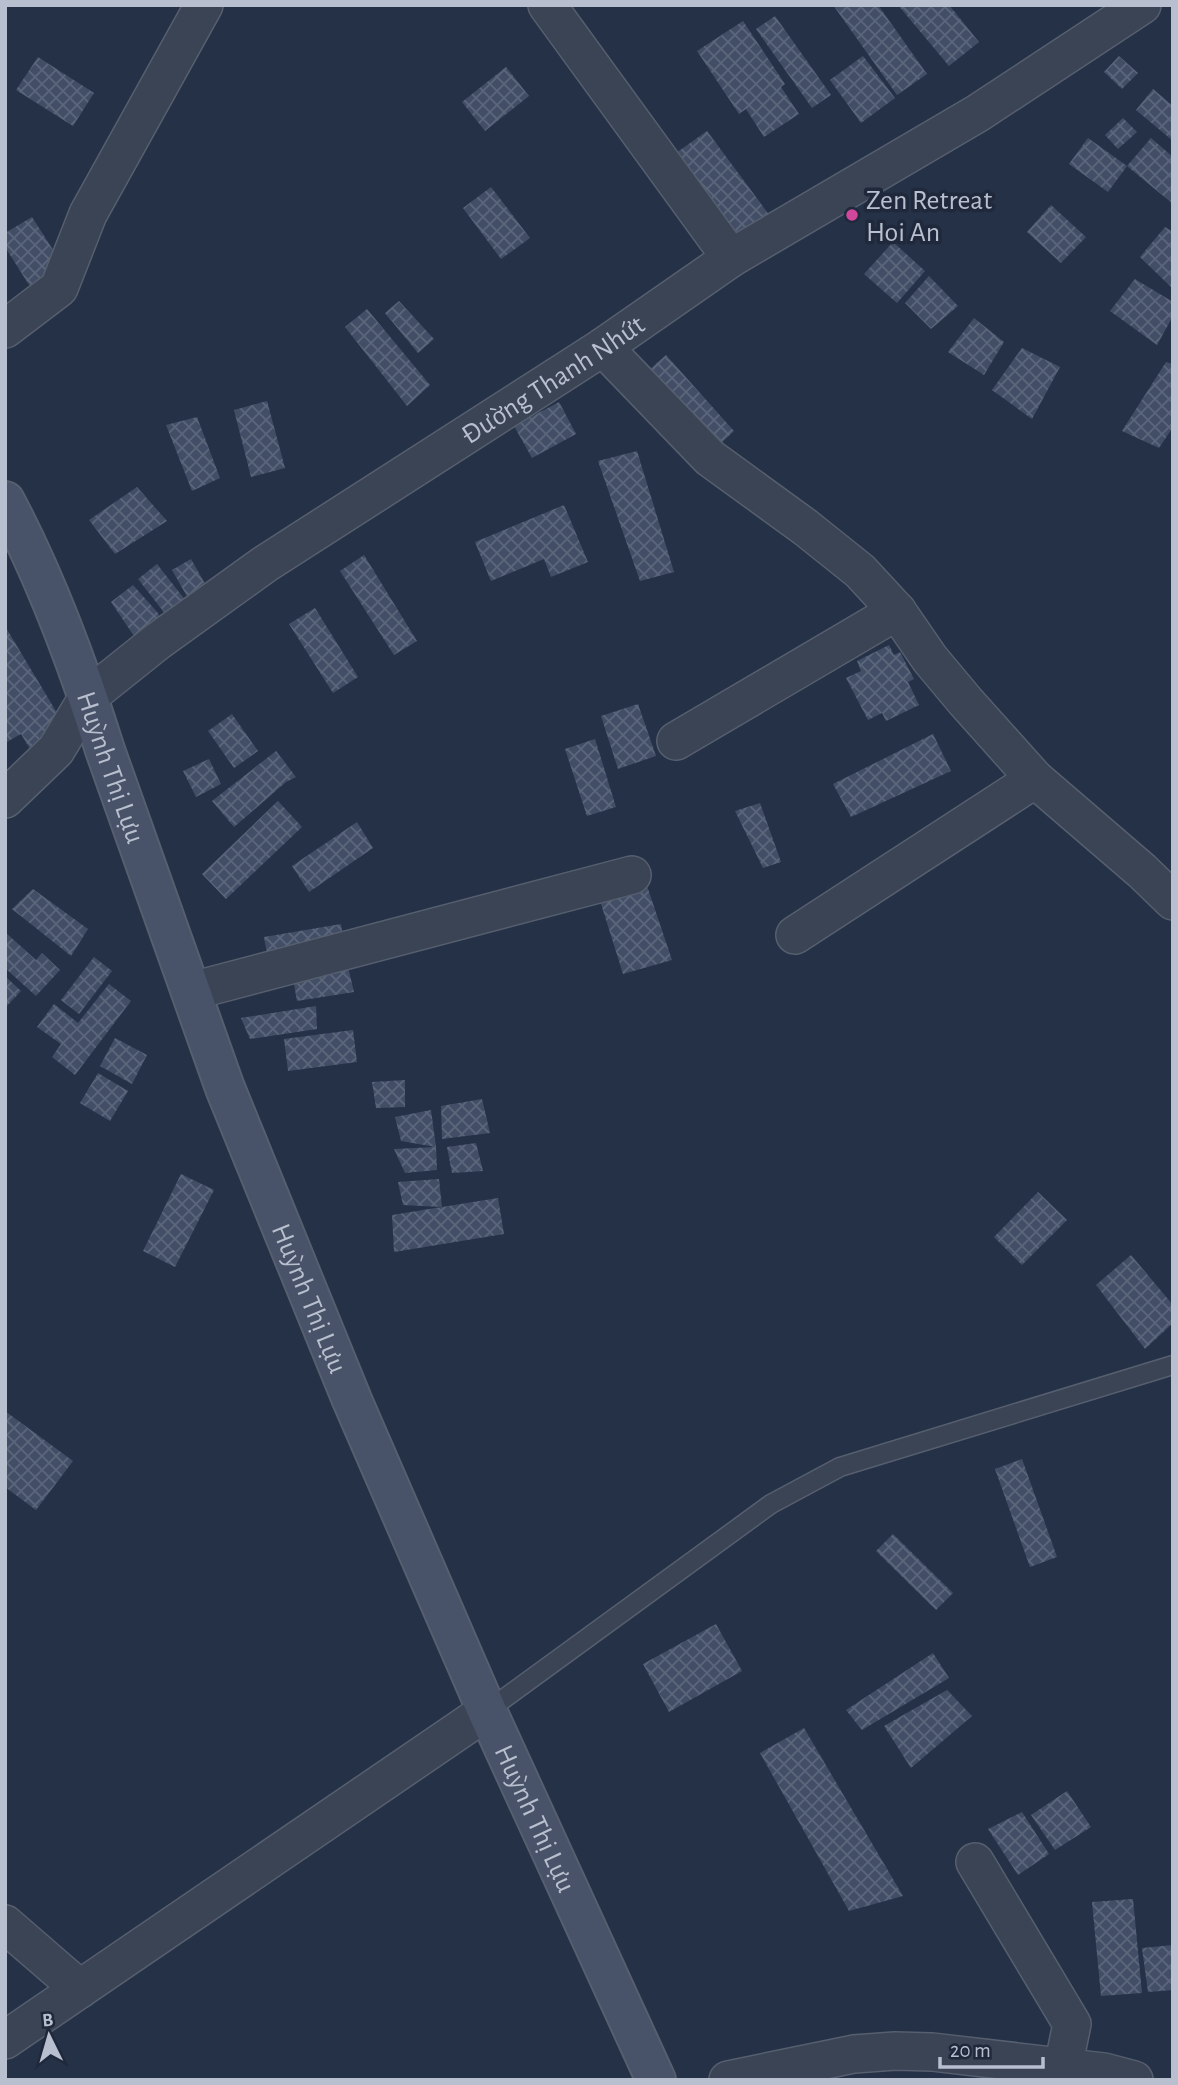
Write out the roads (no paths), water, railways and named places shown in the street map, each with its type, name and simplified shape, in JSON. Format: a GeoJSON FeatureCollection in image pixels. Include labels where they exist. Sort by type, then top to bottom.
{"type":"FeatureCollection","features":[{"type":"Feature","properties":{"kind":"street"},"geometry":{"type":"LineString","coordinates":[[547,5],[731,258]]}},
{"type":"Feature","properties":{"kind":"street","name":"Đường Thanh Nhứt"},"geometry":{"type":"LineString","coordinates":[[5,799],[56,750],[89,697],[158,641],[265,564],[603,347],[731,258],[978,113],[1142,5]]}},
{"type":"Feature","properties":{"kind":"street"},"geometry":{"type":"LineString","coordinates":[[5,329],[59,288],[88,215],[200,7]]}},
{"type":"Feature","properties":{"kind":"street"},"geometry":{"type":"LineString","coordinates":[[603,347],[710,458],[860,571],[897,611],[930,659],[966,702],[1035,779],[1173,901]]}},
{"type":"Feature","properties":{"kind":"street","name":"Huỳnh Thị Lựu"},"geometry":{"type":"LineString","coordinates":[[5,501],[36,561],[89,697],[105,750],[225,1088],[352,1401],[487,1711],[656,2080]]}},
{"type":"Feature","properties":{"kind":"street"},"geometry":{"type":"LineString","coordinates":[[676,741],[897,611]]}},
{"type":"Feature","properties":{"kind":"street"},"geometry":{"type":"LineString","coordinates":[[795,935],[1035,779]]}},
{"type":"Feature","properties":{"kind":"street"},"geometry":{"type":"LineString","coordinates":[[192,991],[632,875]]}},
{"type":"Feature","properties":{"kind":"street"},"geometry":{"type":"LineString","coordinates":[[5,2040],[487,1711]]}},
{"type":"Feature","properties":{"kind":"street"},"geometry":{"type":"LineString","coordinates":[[975,1862],[1072,2024],[1063,2067]]}},
{"type":"Feature","properties":{"kind":"street"},"geometry":{"type":"LineString","coordinates":[[5,1924],[79,1989]]}},
{"type":"Feature","properties":{"kind":"street"},"geometry":{"type":"LineString","coordinates":[[728,2080],[842,2056],[895,2051],[932,2052],[1063,2067],[1104,2072],[1134,2080]]}},
{"type":"Feature","properties":{"kind":"lane"},"geometry":{"type":"LineString","coordinates":[[487,1711],[771,1504],[840,1467],[1173,1365]]}},
{"type":"Feature","properties":{"kind":"place","name":"Zen Retreat Hoi An"},"geometry":{"type":"Point","coordinates":[852,215]}}]}
